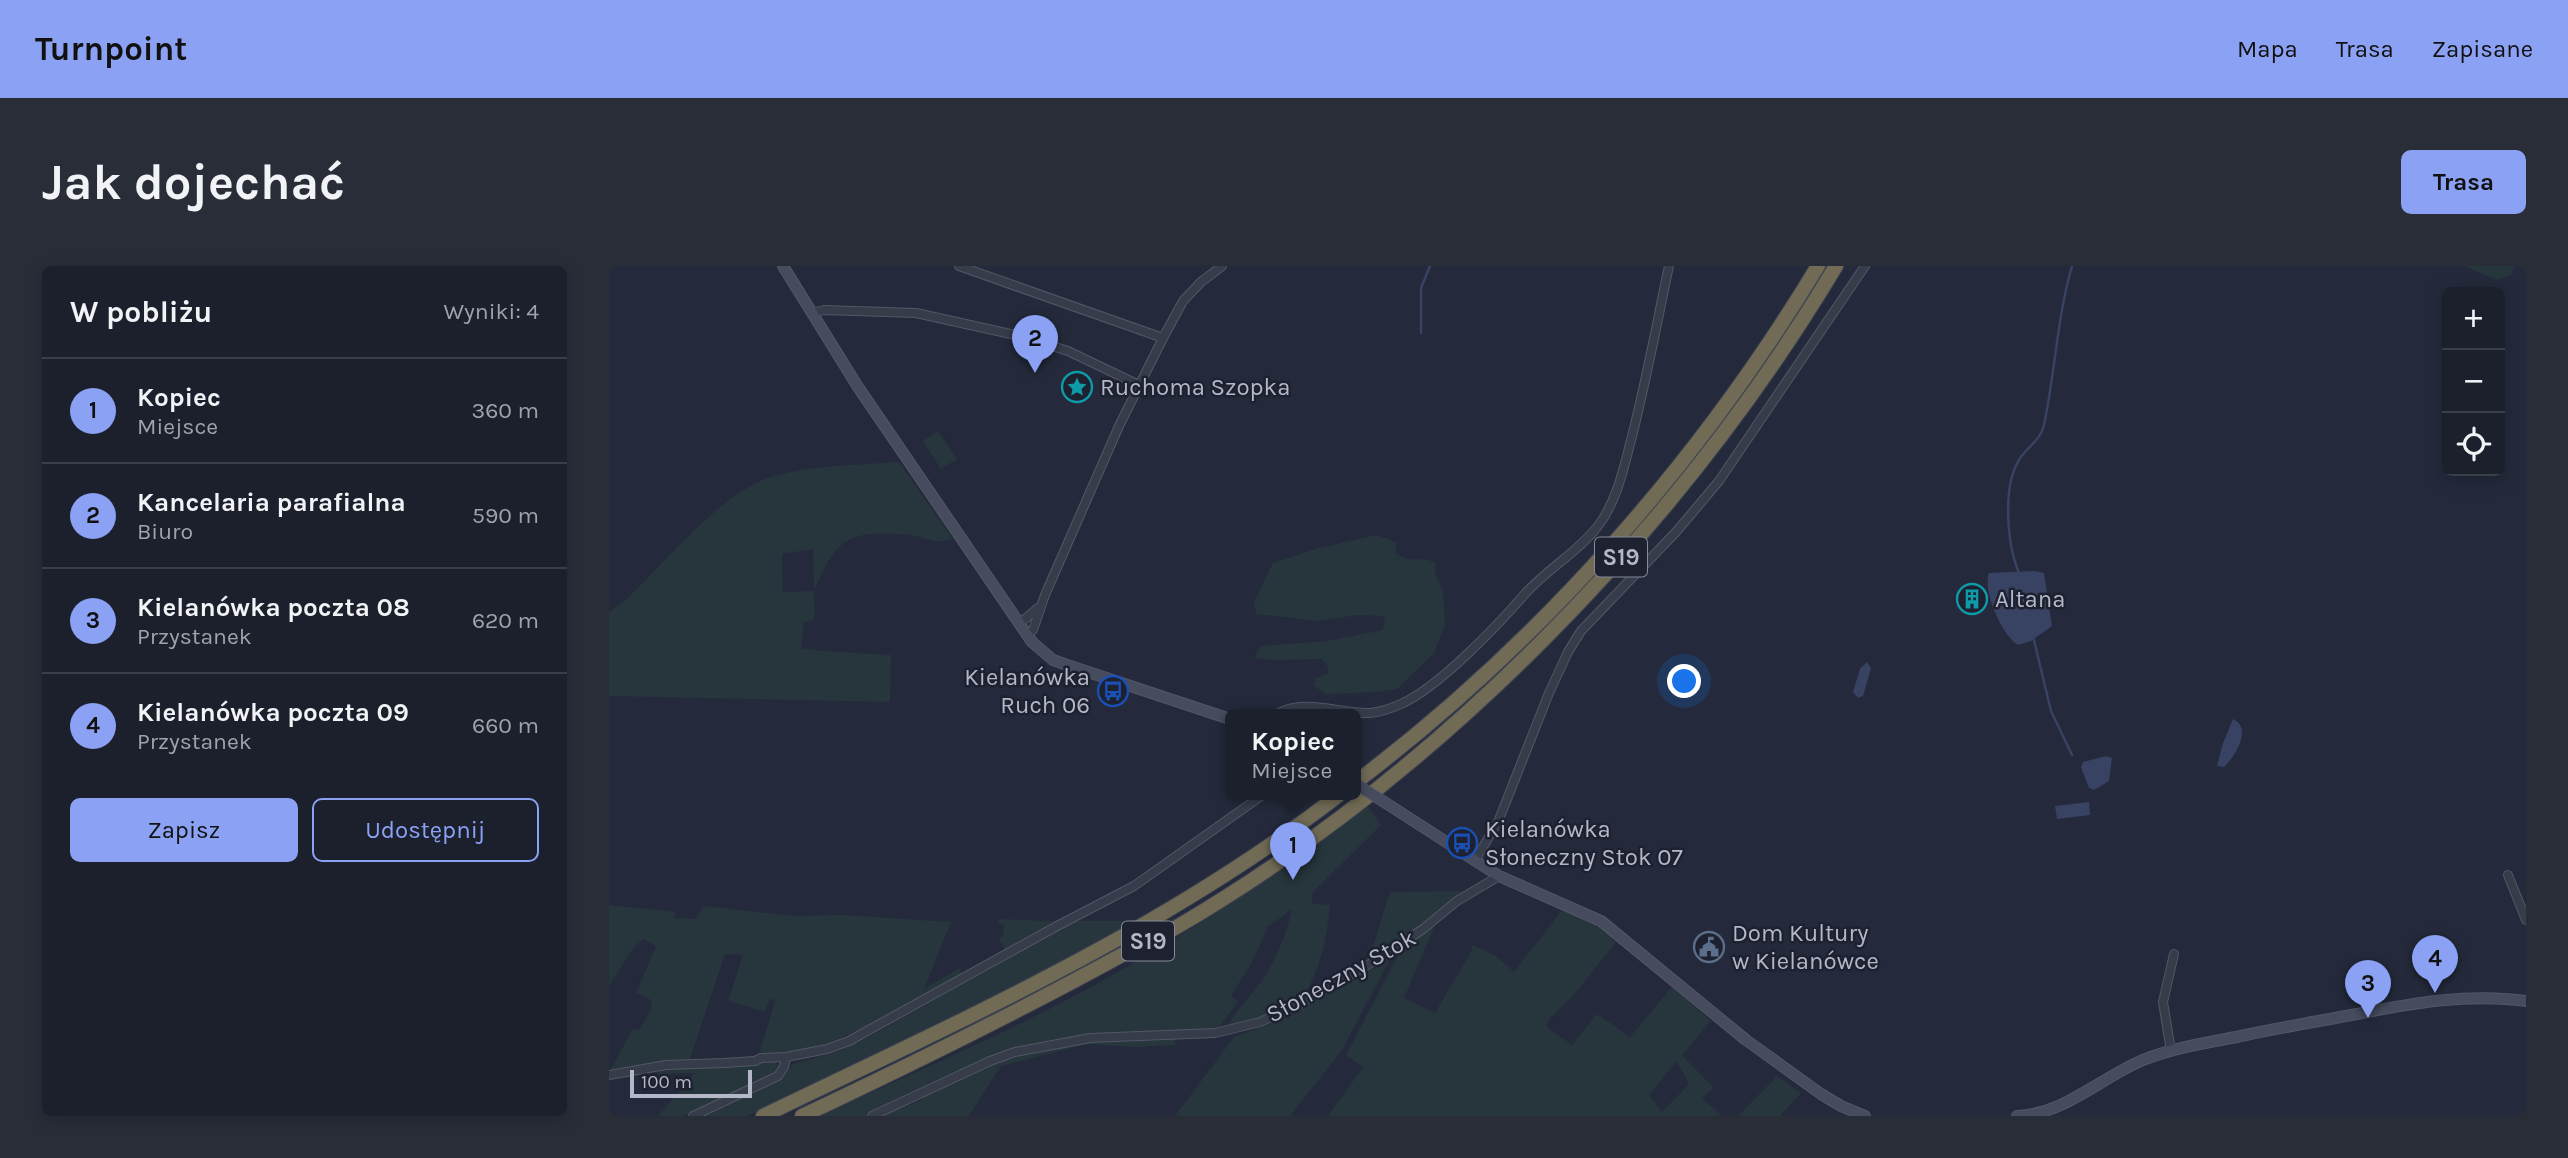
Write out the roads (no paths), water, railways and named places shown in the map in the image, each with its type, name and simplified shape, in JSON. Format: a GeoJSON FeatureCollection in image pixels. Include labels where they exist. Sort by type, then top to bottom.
{"type":"FeatureCollection","features":[{"type":"Feature","properties":{"kind":"highway","name":"S19"},"geometry":{"type":"LineString","coordinates":[[1361,779],[1425,727],[1492,665],[1554,606],[1621,535],[1717,414],[1760,355],[1818,266]]}},
{"type":"Feature","properties":{"kind":"highway","name":"S19"},"geometry":{"type":"LineString","coordinates":[[1361,799],[1451,727],[1541,642],[1636,540],[1722,435],[1785,347],[1836,266]]}},
{"type":"Feature","properties":{"kind":"highway","name":"S19"},"geometry":{"type":"LineString","coordinates":[[763,1116],[914,1045],[1163,915],[1249,860],[1332,800]]}},
{"type":"Feature","properties":{"kind":"highway","name":"S19"},"geometry":{"type":"LineString","coordinates":[[802,1116],[926,1057],[1173,929],[1260,873],[1359,800]]}},
{"type":"Feature","properties":{"kind":"street"},"geometry":{"type":"LineString","coordinates":[[783,266],[857,387],[1027,635],[1053,660],[1225,717]]}},
{"type":"Feature","properties":{"kind":"street"},"geometry":{"type":"LineString","coordinates":[[959,266],[1163,338]]}},
{"type":"Feature","properties":{"kind":"street"},"geometry":{"type":"LineString","coordinates":[[1027,635],[1033,630],[1119,426],[1163,338],[1183,301],[1201,282],[1222,266]]}},
{"type":"Feature","properties":{"kind":"street"},"geometry":{"type":"LineString","coordinates":[[1361,713],[1374,713],[1409,699],[1450,668],[1509,614],[1544,575],[1596,529],[1612,503],[1620,483],[1641,401],[1669,266]]}},
{"type":"Feature","properties":{"kind":"street"},"geometry":{"type":"LineString","coordinates":[[1475,860],[1498,822],[1549,693],[1581,631],[1676,532],[1719,481],[1865,266]]}},
{"type":"Feature","properties":{"kind":"street"},"geometry":{"type":"LineString","coordinates":[[811,313],[824,310],[916,313],[1020,336],[1067,351],[1139,386]]}},
{"type":"Feature","properties":{"kind":"street"},"geometry":{"type":"LineString","coordinates":[[1019,624],[1041,606]]}},
{"type":"Feature","properties":{"kind":"street"},"geometry":{"type":"LineString","coordinates":[[1288,709],[1305,706],[1325,709]]}},
{"type":"Feature","properties":{"kind":"street"},"geometry":{"type":"LineString","coordinates":[[1361,786],[1499,876],[1601,921],[1746,1040],[1829,1099],[1864,1116]]}},
{"type":"Feature","properties":{"kind":"street"},"geometry":{"type":"LineString","coordinates":[[609,1075],[666,1065],[744,1062],[786,1057],[827,1049],[869,1032],[1046,932],[1134,886],[1256,800]]}},
{"type":"Feature","properties":{"kind":"street"},"geometry":{"type":"LineString","coordinates":[[2508,875],[2526,920]]}},
{"type":"Feature","properties":{"kind":"street","name":"Słoneczny Stok"},"geometry":{"type":"LineString","coordinates":[[872,1116],[990,1061],[1042,1046],[1090,1038],[1201,1034],[1260,1022],[1298,1005],[1378,959],[1423,929],[1457,901],[1499,876]]}},
{"type":"Feature","properties":{"kind":"street"},"geometry":{"type":"LineString","coordinates":[[2171,1051],[2163,1002],[2174,954]]}},
{"type":"Feature","properties":{"kind":"street"},"geometry":{"type":"LineString","coordinates":[[2017,1116],[2049,1111],[2131,1066],[2171,1051],[2449,998],[2481,997],[2526,1001]]}},
{"type":"Feature","properties":{"kind":"street"},"geometry":{"type":"LineString","coordinates":[[693,1116],[778,1076],[786,1057]]}},
{"type":"Feature","properties":{"kind":"water"},"geometry":{"type":"Polygon","coordinates":[[[1989,573],[2044,573],[2052,626],[2031,641],[2018,645],[2006,632],[1995,612],[1988,590],[1989,573]]]}},
{"type":"Feature","properties":{"kind":"water"},"geometry":{"type":"Polygon","coordinates":[[[1867,662],[1871,668],[1863,696],[1858,698],[1853,692],[1860,669],[1867,662]]]}},
{"type":"Feature","properties":{"kind":"water"},"geometry":{"type":"Polygon","coordinates":[[[2233,719],[2242,729],[2240,743],[2224,767],[2217,766],[2223,743],[2233,719]]]}},
{"type":"Feature","properties":{"kind":"water"},"geometry":{"type":"Polygon","coordinates":[[[2106,756],[2112,758],[2109,781],[2094,790],[2089,788],[2081,767],[2083,762],[2106,756]]]}},
{"type":"Feature","properties":{"kind":"water"},"geometry":{"type":"Polygon","coordinates":[[[2089,802],[2090,815],[2057,819],[2055,806],[2089,802]]]}},
{"type":"Feature","properties":{"kind":"waterway"},"geometry":{"type":"LineString","coordinates":[[1421,333],[1421,288],[1430,266]]}},
{"type":"Feature","properties":{"kind":"waterway"},"geometry":{"type":"LineString","coordinates":[[2020,575],[2009,533],[2010,485],[2019,460],[2040,435],[2044,425],[2072,266]]}},
{"type":"Feature","properties":{"kind":"waterway"},"geometry":{"type":"LineString","coordinates":[[2033,636],[2051,711],[2072,755]]}},
{"type":"Feature","properties":{"kind":"place","name":"Kancelaria parafialna"},"geometry":{"type":"Point","coordinates":[1035,373]}},
{"type":"Feature","properties":{"kind":"place","name":"Ruchoma Szopka"},"geometry":{"type":"Point","coordinates":[1077,387]}},
{"type":"Feature","properties":{"kind":"place","name":"Altana"},"geometry":{"type":"Point","coordinates":[1972,599]}},
{"type":"Feature","properties":{"kind":"place","name":"Kielanówka Ruch 06"},"geometry":{"type":"Point","coordinates":[1113,691]}},
{"type":"Feature","properties":{"kind":"place","name":"Kielanówka Słoneczny Stok 07"},"geometry":{"type":"Point","coordinates":[1462,843]}},
{"type":"Feature","properties":{"kind":"place","name":"Kopiec"},"geometry":{"type":"Point","coordinates":[1293,880]}},
{"type":"Feature","properties":{"kind":"place","name":"Dom Kultury w Kielanówce"},"geometry":{"type":"Point","coordinates":[1709,947]}},
{"type":"Feature","properties":{"kind":"place","name":"Kielanówka poczta 09"},"geometry":{"type":"Point","coordinates":[2435,993]}},
{"type":"Feature","properties":{"kind":"place","name":"Kielanówka poczta 08"},"geometry":{"type":"Point","coordinates":[2368,1018]}}]}
